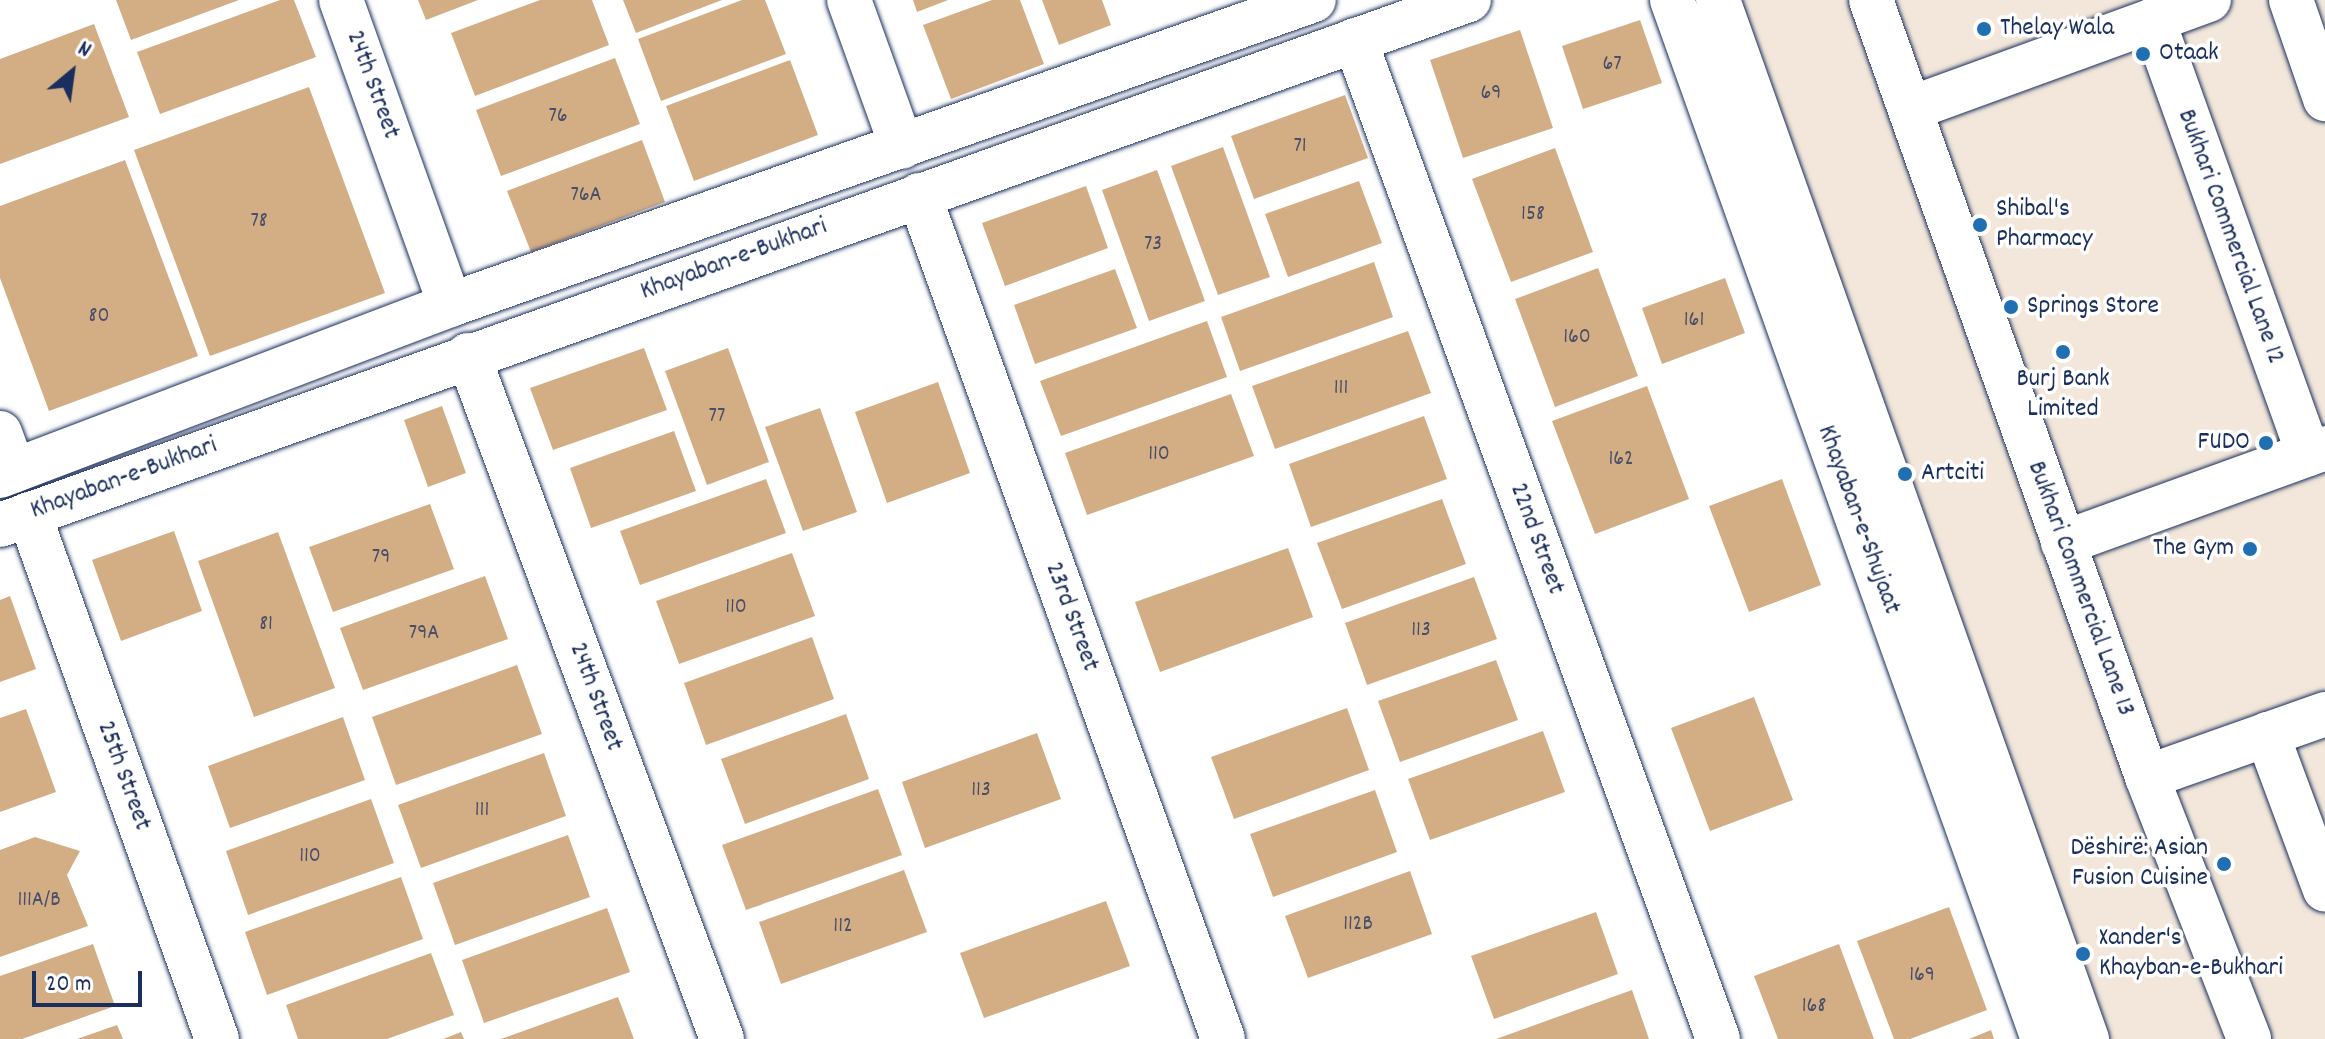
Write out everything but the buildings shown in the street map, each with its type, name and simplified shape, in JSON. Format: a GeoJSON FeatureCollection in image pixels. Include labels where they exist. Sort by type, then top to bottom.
{"type":"FeatureCollection","features":[{"type":"Feature","properties":{"kind":"street","name":"24th Street"},"geometry":{"type":"LineString","coordinates":[[341,0],[450,305]]}},
{"type":"Feature","properties":{"kind":"street"},"geometry":{"type":"LineString","coordinates":[[849,0],[902,147]]}},
{"type":"Feature","properties":{"kind":"street","name":"Khayaban-e-Bukhari"},"geometry":{"type":"LineString","coordinates":[[5,460],[1314,0]]}},
{"type":"Feature","properties":{"kind":"street","name":"Khayaban-e-Bukhari"},"geometry":{"type":"LineString","coordinates":[[14,519],[1469,0]]}},
{"type":"Feature","properties":{"kind":"street","name":"Khayaban-e-Shujaat"},"geometry":{"type":"LineString","coordinates":[[1672,0],[2043,1039]]}},
{"type":"Feature","properties":{"kind":"street","name":"Khayaban-e-Shujaat"},"geometry":{"type":"LineString","coordinates":[[1718,0],[2087,1039]]}},
{"type":"Feature","properties":{"kind":"street","name":"Bukhari Commercial Lane 13"},"geometry":{"type":"LineString","coordinates":[[1871,0],[1912,108],[2147,777],[2249,1039]]}},
{"type":"Feature","properties":{"kind":"street"},"geometry":{"type":"LineString","coordinates":[[1912,108],[2209,0]]}},
{"type":"Feature","properties":{"kind":"street"},"geometry":{"type":"LineString","coordinates":[[2291,0],[2325,99]]}},
{"type":"Feature","properties":{"kind":"street","name":"Bukhari Commercial Lane 12"},"geometry":{"type":"LineString","coordinates":[[2153,20],[2316,451]]}},
{"type":"Feature","properties":{"kind":"street","name":"22nd Street"},"geometry":{"type":"LineString","coordinates":[[1355,40],[1718,1039]]}},
{"type":"Feature","properties":{"kind":"street","name":"23rd Street"},"geometry":{"type":"LineString","coordinates":[[919,195],[1223,1039]]}},
{"type":"Feature","properties":{"kind":"street","name":"24th Street"},"geometry":{"type":"LineString","coordinates":[[468,355],[722,1039]]}},
{"type":"Feature","properties":{"kind":"street"},"geometry":{"type":"LineString","coordinates":[[2063,543],[2316,451]]}},
{"type":"Feature","properties":{"kind":"street","name":"25th Street"},"geometry":{"type":"LineString","coordinates":[[14,519],[217,1039]]}},
{"type":"Feature","properties":{"kind":"street"},"geometry":{"type":"LineString","coordinates":[[2147,777],[2325,714]]}},
{"type":"Feature","properties":{"kind":"street"},"geometry":{"type":"LineString","coordinates":[[2267,734],[2325,890]]}},
{"type":"Feature","properties":{"kind":"shaded area"},"geometry":{"type":"Polygon","coordinates":[[[1704,0],[2325,0],[2325,1039],[2082,1039],[1704,0]]]}},
{"type":"Feature","properties":{"kind":"place","name":"Thelay Wala"},"geometry":{"type":"Point","coordinates":[1984,29]}},
{"type":"Feature","properties":{"kind":"place","name":"Otaak"},"geometry":{"type":"Point","coordinates":[2143,54]}},
{"type":"Feature","properties":{"kind":"place","name":"Shibal's Pharmacy"},"geometry":{"type":"Point","coordinates":[1980,225]}},
{"type":"Feature","properties":{"kind":"place","name":"Springs Store"},"geometry":{"type":"Point","coordinates":[2011,307]}},
{"type":"Feature","properties":{"kind":"place","name":"Burj Bank Limited"},"geometry":{"type":"Point","coordinates":[2063,352]}},
{"type":"Feature","properties":{"kind":"place","name":"FUDO"},"geometry":{"type":"Point","coordinates":[2266,443]}},
{"type":"Feature","properties":{"kind":"place","name":"Artciti"},"geometry":{"type":"Point","coordinates":[1905,474]}},
{"type":"Feature","properties":{"kind":"place","name":"The Gym"},"geometry":{"type":"Point","coordinates":[2250,549]}},
{"type":"Feature","properties":{"kind":"place","name":"Dëshirë: Asian Fusion Cuisine"},"geometry":{"type":"Point","coordinates":[2224,864]}},
{"type":"Feature","properties":{"kind":"place","name":"Xander's Khayban-e-Bukhari"},"geometry":{"type":"Point","coordinates":[2083,954]}}]}
